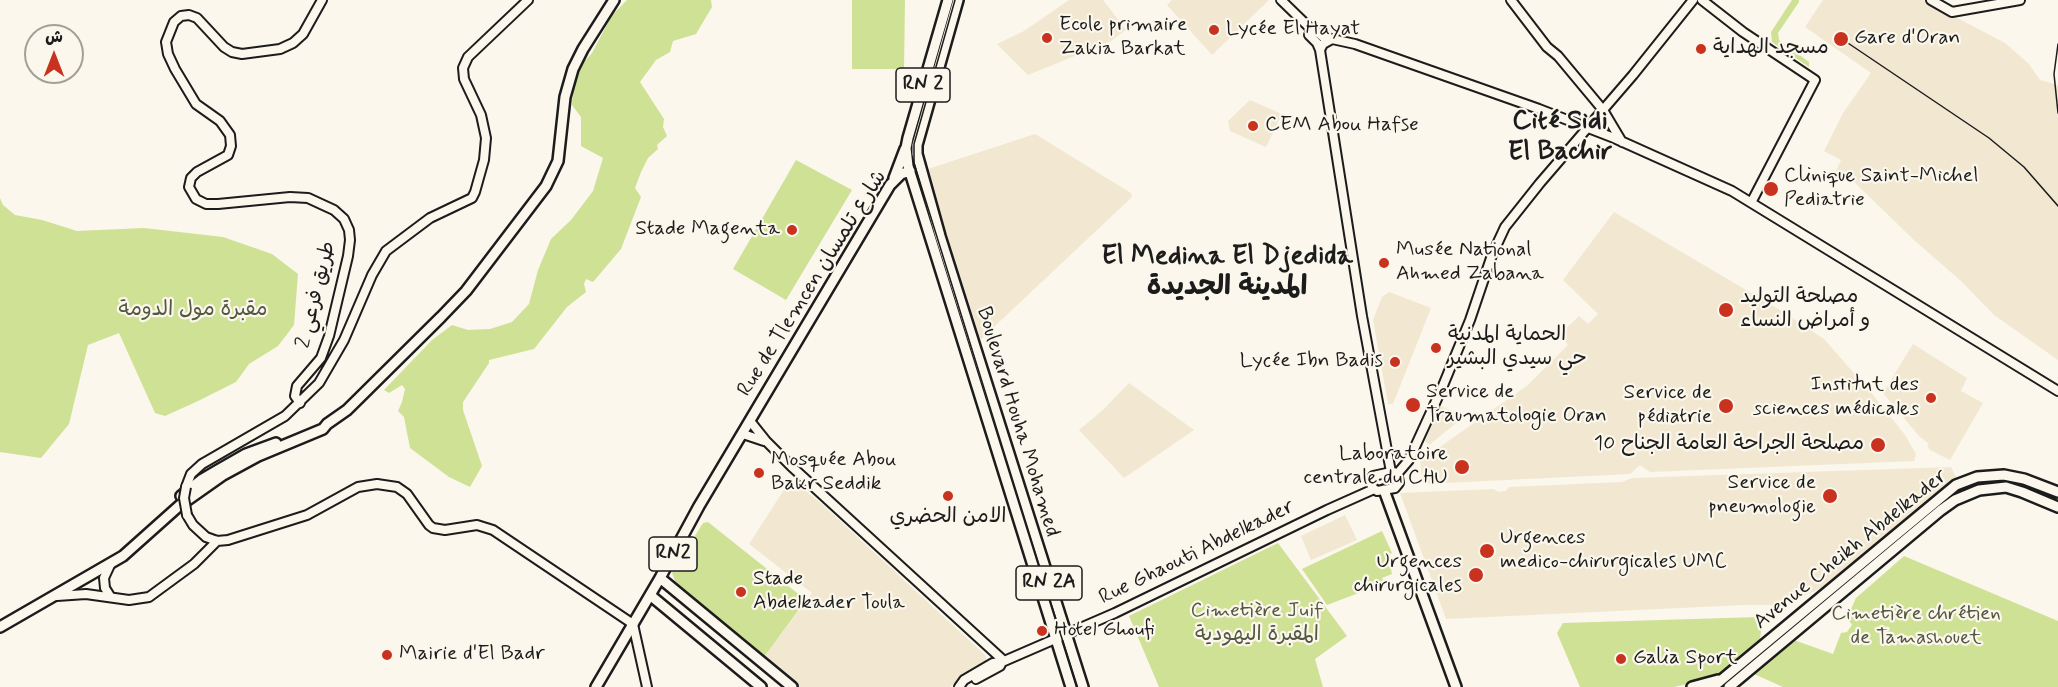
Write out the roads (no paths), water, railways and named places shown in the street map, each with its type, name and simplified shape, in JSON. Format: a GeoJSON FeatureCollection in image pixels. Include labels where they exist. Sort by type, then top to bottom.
{"type":"FeatureCollection","features":[{"type":"Feature","properties":{"kind":"main road","name":"طريق فرعي 2"},"geometry":{"type":"LineString","coordinates":[[300,403],[295,396],[297,386],[321,358],[329,336],[348,256],[349,230],[344,219],[334,210],[308,198],[290,197],[218,204],[206,204],[196,199],[189,187],[191,178],[228,154],[231,146],[230,135],[225,126],[196,104],[168,54],[166,42],[177,19],[189,15],[197,18],[224,47],[232,52],[242,54],[280,49],[293,43],[303,34],[322,0]]}},
{"type":"Feature","properties":{"kind":"main road"},"geometry":{"type":"LineString","coordinates":[[528,0],[468,57],[463,68],[464,79],[481,115],[486,138],[484,160],[472,198],[430,218],[386,252],[378,263],[344,340],[327,372],[300,403],[285,416],[202,464],[191,474],[184,498],[187,515],[201,534],[217,541],[228,540],[307,515],[358,487],[371,484],[391,485],[407,494],[433,528],[445,530],[477,525],[493,530],[633,624],[647,687]]}},
{"type":"Feature","properties":{"kind":"main road"},"geometry":{"type":"LineString","coordinates":[[110,596],[105,588],[104,578],[106,569],[112,561],[201,480],[246,454],[327,424],[347,410],[466,291],[546,186],[558,161],[565,97],[573,69],[614,0]]}},
{"type":"Feature","properties":{"kind":"main road","name":"RN 2"},"geometry":{"type":"LineString","coordinates":[[910,171],[906,148],[948,0]]}},
{"type":"Feature","properties":{"kind":"main road","name":"RN 2"},"geometry":{"type":"LineString","coordinates":[[920,167],[917,145],[958,0]]}},
{"type":"Feature","properties":{"kind":"main road"},"geometry":{"type":"LineString","coordinates":[[1281,0],[1313,32],[1321,47],[1362,316],[1394,473],[1399,480],[1398,485],[1393,489],[1379,490]]}},
{"type":"Feature","properties":{"kind":"main road"},"geometry":{"type":"LineString","coordinates":[[1511,0],[1603,110],[1618,140]]}},
{"type":"Feature","properties":{"kind":"main road"},"geometry":{"type":"LineString","coordinates":[[1456,687],[1379,490],[1370,482],[1373,476],[1394,473],[1409,460],[1470,320],[1504,227],[1693,0]]}},
{"type":"Feature","properties":{"kind":"main road"},"geometry":{"type":"LineString","coordinates":[[1702,0],[1744,33],[1815,80],[1752,201]]}},
{"type":"Feature","properties":{"kind":"main road"},"geometry":{"type":"LineString","coordinates":[[1931,0],[1952,12],[2020,0]]}},
{"type":"Feature","properties":{"kind":"main road"},"geometry":{"type":"LineString","coordinates":[[1313,32],[1427,69],[1587,128],[1732,191],[1752,201],[2058,391]]}},
{"type":"Feature","properties":{"kind":"main road"},"geometry":{"type":"LineString","coordinates":[[1321,47],[1332,39]]}},
{"type":"Feature","properties":{"kind":"main road"},"geometry":{"type":"LineString","coordinates":[[890,185],[906,148]]}},
{"type":"Feature","properties":{"kind":"main road","name":"Boulevard Houha Mohamed"},"geometry":{"type":"LineString","coordinates":[[920,167],[1083,687]]}},
{"type":"Feature","properties":{"kind":"main road","name":"Boulevard Houha Mohamed"},"geometry":{"type":"LineString","coordinates":[[910,171],[1071,687]]}},
{"type":"Feature","properties":{"kind":"main road","name":"Rue de Tlemcen شارع تلمسان"},"geometry":{"type":"LineString","coordinates":[[750,421],[890,185],[901,174],[910,171]]}},
{"type":"Feature","properties":{"kind":"main road"},"geometry":{"type":"LineString","coordinates":[[750,421],[766,441],[1003,662]]}},
{"type":"Feature","properties":{"kind":"main road","name":"RN2"},"geometry":{"type":"LineString","coordinates":[[596,687],[750,421]]}},
{"type":"Feature","properties":{"kind":"main road"},"geometry":{"type":"LineString","coordinates":[[743,434],[766,441]]}},
{"type":"Feature","properties":{"kind":"main road","name":"Avenue Cheikh Abdelkader"},"geometry":{"type":"LineString","coordinates":[[1713,687],[1928,507],[1962,482],[1977,477],[2004,475],[2024,479],[2058,492]]}},
{"type":"Feature","properties":{"kind":"main road","name":"Avenue Cheikh Abdelkader"},"geometry":{"type":"LineString","coordinates":[[1729,687],[1941,510],[1965,495],[1988,488],[2006,487],[2058,507]]}},
{"type":"Feature","properties":{"kind":"main road","name":"Rue Ghaouti Abdelkader"},"geometry":{"type":"LineString","coordinates":[[960,686],[964,680],[993,663],[1003,662],[1057,639],[1327,510],[1379,490]]}},
{"type":"Feature","properties":{"kind":"main road"},"geometry":{"type":"LineString","coordinates":[[50,597],[74,594],[135,600],[154,595],[194,564],[217,541]]}},
{"type":"Feature","properties":{"kind":"main road"},"geometry":{"type":"LineString","coordinates":[[0,627],[112,561]]}},
{"type":"Feature","properties":{"kind":"main road"},"geometry":{"type":"LineString","coordinates":[[660,578],[792,687]]}},
{"type":"Feature","properties":{"kind":"main road"},"geometry":{"type":"LineString","coordinates":[[650,595],[761,687]]}},
{"type":"Feature","properties":{"kind":"main road"},"geometry":{"type":"LineString","coordinates":[[1809,606],[1817,614]]}},
{"type":"Feature","properties":{"kind":"main road"},"geometry":{"type":"LineString","coordinates":[[1692,687],[1723,678]]}},
{"type":"Feature","properties":{"kind":"tram line"},"geometry":{"type":"LineString","coordinates":[[955,0],[914,144],[914,163],[1077,687]]}},
{"type":"Feature","properties":{"kind":"railway"},"geometry":{"type":"LineString","coordinates":[[1836,35],[1989,138],[2024,167],[2058,206]]}},
{"type":"Feature","properties":{"kind":"railway"},"geometry":{"type":"LineString","coordinates":[[2058,44],[2054,74],[2058,113]]}},
{"type":"Feature","properties":{"kind":"place","name":"Lycée El Hayat"},"geometry":{"type":"Point","coordinates":[1214,30]}},
{"type":"Feature","properties":{"kind":"place","name":"Ecole primaire Zakia Barkat"},"geometry":{"type":"Point","coordinates":[1047,38]}},
{"type":"Feature","properties":{"kind":"place","name":"Gare d'Oran"},"geometry":{"type":"Point","coordinates":[1841,39]}},
{"type":"Feature","properties":{"kind":"place","name":"مسجد الهداية"},"geometry":{"type":"Point","coordinates":[1701,49]}},
{"type":"Feature","properties":{"kind":"place","name":"CEM Abou Hafse"},"geometry":{"type":"Point","coordinates":[1253,126]}},
{"type":"Feature","properties":{"kind":"place","name":"Clinique Saint-Michel Pediatrie"},"geometry":{"type":"Point","coordinates":[1771,189]}},
{"type":"Feature","properties":{"kind":"place","name":"Stade Magenta"},"geometry":{"type":"Point","coordinates":[792,230]}},
{"type":"Feature","properties":{"kind":"place","name":"Musée National Ahmed Zabana"},"geometry":{"type":"Point","coordinates":[1384,263]}},
{"type":"Feature","properties":{"kind":"place","name":"مصلحة التوليد و أمراض النساء"},"geometry":{"type":"Point","coordinates":[1726,310]}},
{"type":"Feature","properties":{"kind":"place","name":"الحماية المدنية حي سيدي البشير"},"geometry":{"type":"Point","coordinates":[1436,348]}},
{"type":"Feature","properties":{"kind":"place","name":"Lycée Ibn Badis"},"geometry":{"type":"Point","coordinates":[1395,362]}},
{"type":"Feature","properties":{"kind":"place","name":"Institut des sciences médicales"},"geometry":{"type":"Point","coordinates":[1931,398]}},
{"type":"Feature","properties":{"kind":"place","name":"Service de Traumatologie Oran"},"geometry":{"type":"Point","coordinates":[1413,405]}},
{"type":"Feature","properties":{"kind":"place","name":"Service de pédiatrie"},"geometry":{"type":"Point","coordinates":[1726,406]}},
{"type":"Feature","properties":{"kind":"place","name":"مصلحة الجراحة العامة الجناح 10"},"geometry":{"type":"Point","coordinates":[1878,445]}},
{"type":"Feature","properties":{"kind":"place","name":"Laboratoire centrale du CHU"},"geometry":{"type":"Point","coordinates":[1462,467]}},
{"type":"Feature","properties":{"kind":"place","name":"Mosquée Abou Bakr Seddik"},"geometry":{"type":"Point","coordinates":[759,473]}},
{"type":"Feature","properties":{"kind":"place","name":"الامن الحضري"},"geometry":{"type":"Point","coordinates":[948,496]}},
{"type":"Feature","properties":{"kind":"place","name":"Service de pneumologie"},"geometry":{"type":"Point","coordinates":[1830,496]}},
{"type":"Feature","properties":{"kind":"place","name":"Urgences medico-chirurgicales UMC"},"geometry":{"type":"Point","coordinates":[1487,551]}},
{"type":"Feature","properties":{"kind":"place","name":"Urgences chirurgicales"},"geometry":{"type":"Point","coordinates":[1476,575]}},
{"type":"Feature","properties":{"kind":"place","name":"Stade Abdelkader Toula"},"geometry":{"type":"Point","coordinates":[741,592]}},
{"type":"Feature","properties":{"kind":"place","name":"Hotel Ghoufi"},"geometry":{"type":"Point","coordinates":[1042,631]}},
{"type":"Feature","properties":{"kind":"place","name":"Mairie d'El Badr"},"geometry":{"type":"Point","coordinates":[387,655]}},
{"type":"Feature","properties":{"kind":"place","name":"Galia Sport"},"geometry":{"type":"Point","coordinates":[1621,659]}},
{"type":"Feature","properties":{"kind":"district","name":"Cité Sidi El Bachir"},"geometry":{"type":"Point","coordinates":[1560,138]}},
{"type":"Feature","properties":{"kind":"district","name":"El Medina El Djedida المدينة الجديدة"},"geometry":{"type":"Point","coordinates":[1227,272]}},
{"type":"Feature","properties":{"kind":"park label","name":"مقبرة مول الدومة"},"geometry":{"type":"Point","coordinates":[193,311]}},
{"type":"Feature","properties":{"kind":"park label","name":"Cimetière Juif المقبرة اليهودية"},"geometry":{"type":"Point","coordinates":[1257,624]}},
{"type":"Feature","properties":{"kind":"park label","name":"Cimetière chrétien de Tamashouet"},"geometry":{"type":"Point","coordinates":[1916,627]}}]}
